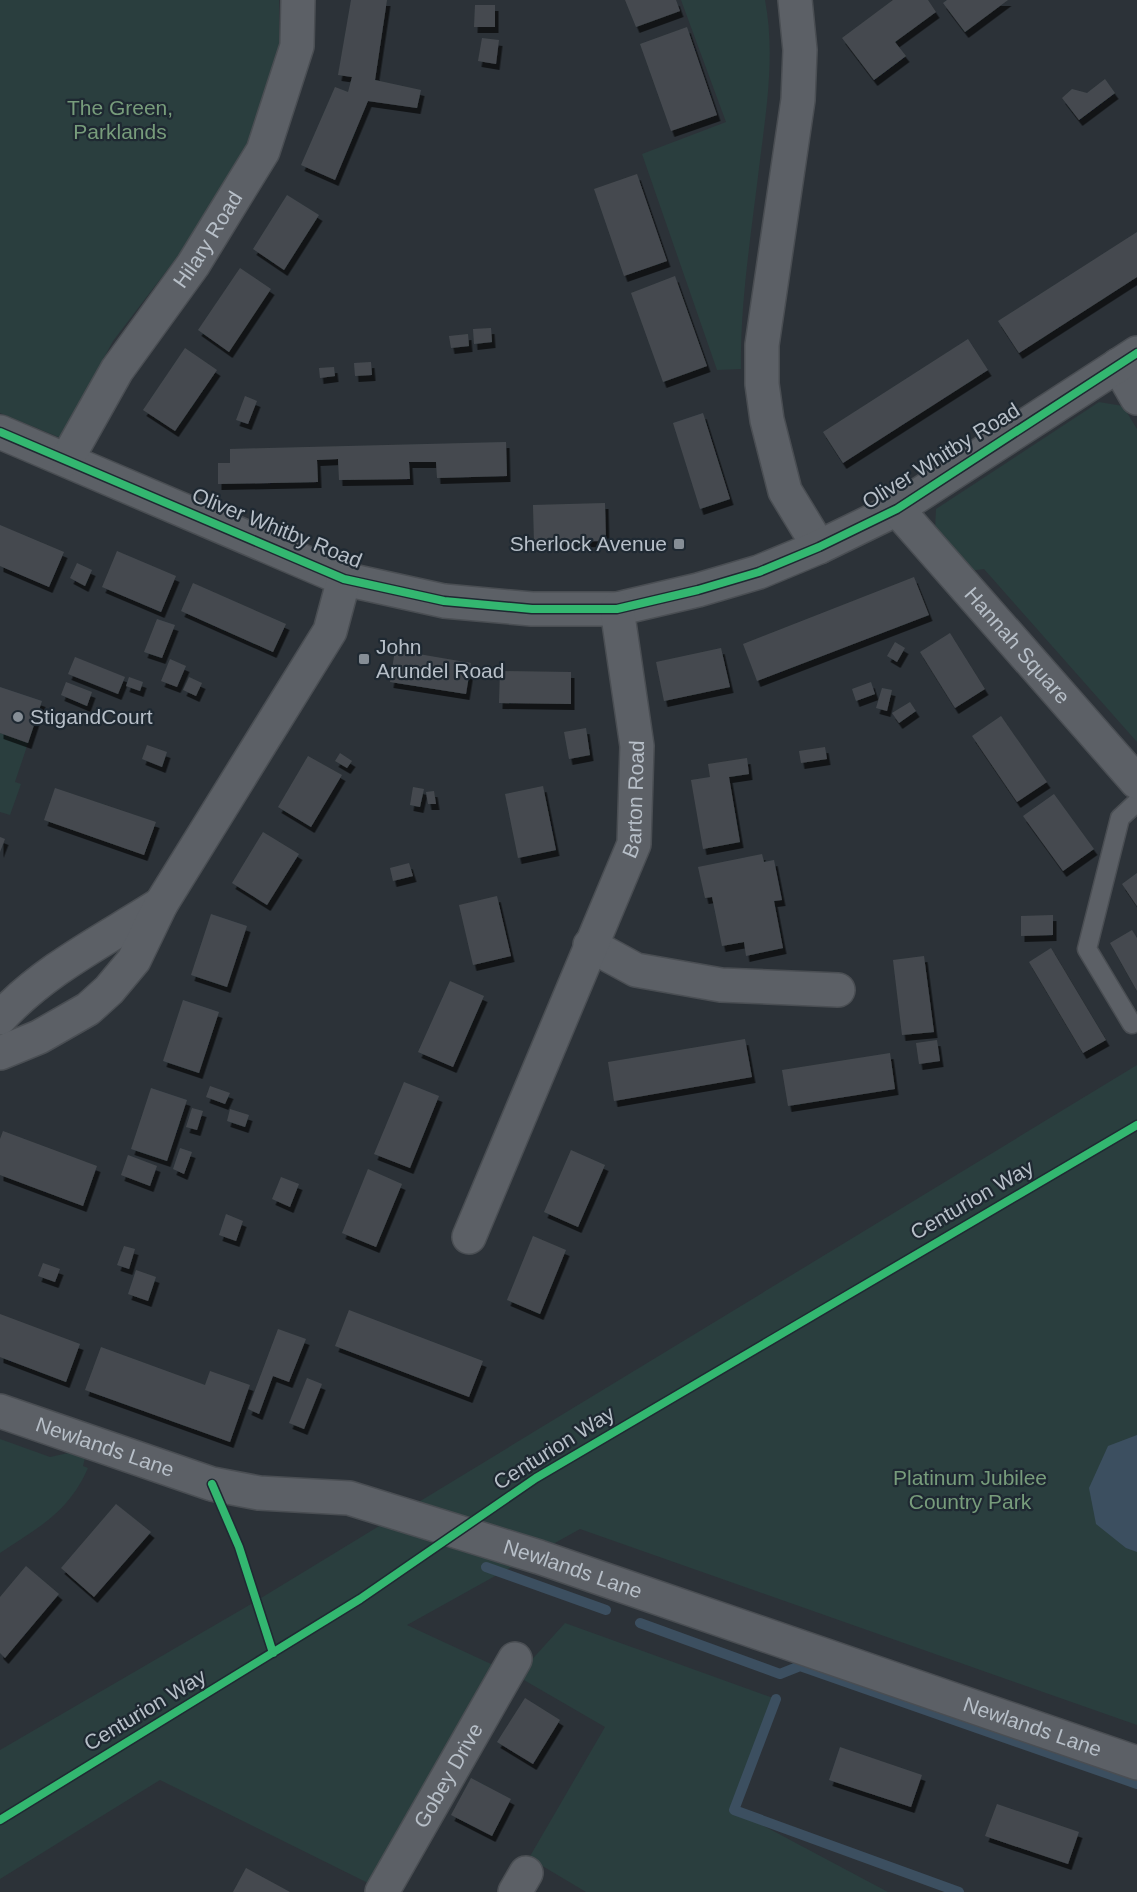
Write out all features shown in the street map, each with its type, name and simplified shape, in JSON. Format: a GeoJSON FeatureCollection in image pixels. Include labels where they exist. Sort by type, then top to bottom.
{"type":"FeatureCollection","features":[{"type":"Feature","properties":{"kind":"street","name":"Hilary Road"},"geometry":{"type":"LineString","coordinates":[[67,459],[117,370],[193,265],[263,151],[297,46],[298,0]]}},
{"type":"Feature","properties":{"kind":"street"},"geometry":{"type":"LineString","coordinates":[[795,0],[800,50],[798,100],[762,345],[762,384],[767,420],[785,491],[819,547]]}},
{"type":"Feature","properties":{"kind":"street","name":"Oliver Whitby Road"},"geometry":{"type":"LineString","coordinates":[[0,432],[344,579],[454,602],[532,609],[617,609],[698,590],[759,572],[819,547],[897,508],[1127,359]]}},
{"type":"Feature","properties":{"kind":"street"},"geometry":{"type":"LineString","coordinates":[[1127,359],[1137,398]]}},
{"type":"Feature","properties":{"kind":"street","name":"Hannah Square"},"geometry":{"type":"LineString","coordinates":[[897,508],[1137,782]]}},
{"type":"Feature","properties":{"kind":"street"},"geometry":{"type":"LineString","coordinates":[[0,1053],[57,1027],[88,1009],[109,990],[134,960],[161,904],[330,631],[344,579]]}},
{"type":"Feature","properties":{"kind":"street","name":"Barton Road"},"geometry":{"type":"LineString","coordinates":[[469,1237],[634,844],[637,746],[617,609]]}},
{"type":"Feature","properties":{"kind":"street"},"geometry":{"type":"LineString","coordinates":[[0,1018],[24,992],[49,973],[101,944],[161,904]]}},
{"type":"Feature","properties":{"kind":"street"},"geometry":{"type":"LineString","coordinates":[[590,945],[636,970],[646,972],[722,985],[838,990]]}},
{"type":"Feature","properties":{"kind":"street","name":"Newlands Lane"},"geometry":{"type":"LineString","coordinates":[[0,1411],[212,1484],[259,1493],[350,1498],[539,1557],[1137,1763]]}},
{"type":"Feature","properties":{"kind":"street","name":"Gobey Drive"},"geometry":{"type":"LineString","coordinates":[[382,1892],[514,1659]]}},
{"type":"Feature","properties":{"kind":"lane"},"geometry":{"type":"LineString","coordinates":[[1132,1024],[1087,949],[1120,818],[1137,802]]}},
{"type":"Feature","properties":{"kind":"green space","name":"The Green, Parklands"},"geometry":{"type":"Polygon","coordinates":[[[0,0],[279,0],[279,46],[248,144],[184,248],[113,341],[61,438],[0,413],[0,0]]]}},
{"type":"Feature","properties":{"kind":"green space"},"geometry":{"type":"Polygon","coordinates":[[[681,0],[765,0],[769,39],[769,80],[744,291],[741,369],[717,370],[642,154],[726,122],[681,0]]]}},
{"type":"Feature","properties":{"kind":"green space"},"geometry":{"type":"Polygon","coordinates":[[[1099,402],[1123,406],[1137,429],[1137,742],[984,569],[969,571],[935,530],[936,509],[1099,402]]]}},
{"type":"Feature","properties":{"kind":"green space"},"geometry":{"type":"Polygon","coordinates":[[[0,733],[28,743],[15,782],[21,784],[10,815],[0,812],[0,733]]]}},
{"type":"Feature","properties":{"kind":"green space","name":"Platinum Jubilee Country Park"},"geometry":{"type":"Polygon","coordinates":[[[1137,1065],[1137,1725],[580,1529],[407,1625],[504,1670],[430,1778],[368,1883],[160,1780],[0,1879],[0,1750],[246,1607],[1137,1065]]]}},
{"type":"Feature","properties":{"kind":"green space"},"geometry":{"type":"Polygon","coordinates":[[[0,1439],[50,1457],[82,1450],[86,1454],[83,1466],[88,1468],[80,1484],[62,1508],[40,1527],[0,1553],[0,1439]]]}},
{"type":"Feature","properties":{"kind":"green space"},"geometry":{"type":"Polygon","coordinates":[[[565,1623],[776,1699],[734,1810],[888,1892],[586,1892],[529,1858],[605,1727],[517,1676],[565,1623]]]}},
{"type":"Feature","properties":{"kind":"water"},"geometry":{"type":"Polygon","coordinates":[[[1137,1435],[1137,1552],[1126,1548],[1096,1524],[1089,1488],[1108,1446],[1137,1435]]]}},
{"type":"Feature","properties":{"kind":"building"},"geometry":{"type":"Polygon","coordinates":[[[351,0],[387,0],[375,80],[421,90],[417,108],[368,101],[335,180],[301,165],[335,87],[348,92],[352,77],[338,75],[351,0]]]}},
{"type":"Feature","properties":{"kind":"building"},"geometry":{"type":"Polygon","coordinates":[[[625,0],[676,0],[680,11],[636,27],[625,0]]]}},
{"type":"Feature","properties":{"kind":"building"},"geometry":{"type":"Polygon","coordinates":[[[893,0],[928,0],[936,12],[895,42],[906,56],[874,80],[842,38],[893,0]]]}},
{"type":"Feature","properties":{"kind":"building"},"geometry":{"type":"Polygon","coordinates":[[[947,0],[1008,0],[965,32],[943,3],[947,0]]]}},
{"type":"Feature","properties":{"kind":"building"},"geometry":{"type":"Polygon","coordinates":[[[475,5],[495,5],[495,27],[474,27],[475,5]]]}},
{"type":"Feature","properties":{"kind":"building"},"geometry":{"type":"Polygon","coordinates":[[[687,27],[717,115],[671,131],[640,44],[687,27]]]}},
{"type":"Feature","properties":{"kind":"building"},"geometry":{"type":"Polygon","coordinates":[[[482,38],[499,40],[496,64],[478,61],[482,38]]]}},
{"type":"Feature","properties":{"kind":"building"},"geometry":{"type":"Polygon","coordinates":[[[1105,79],[1115,93],[1079,120],[1062,98],[1072,89],[1087,93],[1105,79]]]}},
{"type":"Feature","properties":{"kind":"building"},"geometry":{"type":"Polygon","coordinates":[[[637,174],[667,261],[624,276],[594,189],[637,174]]]}},
{"type":"Feature","properties":{"kind":"building"},"geometry":{"type":"Polygon","coordinates":[[[287,195],[319,215],[284,270],[253,249],[287,195]]]}},
{"type":"Feature","properties":{"kind":"building"},"geometry":{"type":"Polygon","coordinates":[[[1137,232],[1137,277],[1019,353],[998,321],[1137,232]]]}},
{"type":"Feature","properties":{"kind":"building"},"geometry":{"type":"Polygon","coordinates":[[[240,268],[271,289],[229,352],[198,330],[240,268]]]}},
{"type":"Feature","properties":{"kind":"building"},"geometry":{"type":"Polygon","coordinates":[[[675,276],[707,366],[663,382],[631,293],[675,276]]]}},
{"type":"Feature","properties":{"kind":"building"},"geometry":{"type":"Polygon","coordinates":[[[491,328],[492,342],[474,344],[473,329],[491,328]]]}},
{"type":"Feature","properties":{"kind":"building"},"geometry":{"type":"Polygon","coordinates":[[[468,334],[469,346],[451,348],[449,336],[468,334]]]}},
{"type":"Feature","properties":{"kind":"building"},"geometry":{"type":"Polygon","coordinates":[[[968,339],[988,370],[843,463],[823,432],[968,339]]]}},
{"type":"Feature","properties":{"kind":"building"},"geometry":{"type":"Polygon","coordinates":[[[185,348],[217,370],[175,431],[143,410],[185,348]]]}},
{"type":"Feature","properties":{"kind":"building"},"geometry":{"type":"Polygon","coordinates":[[[371,362],[372,375],[355,376],[354,363],[371,362]]]}},
{"type":"Feature","properties":{"kind":"building"},"geometry":{"type":"Polygon","coordinates":[[[334,367],[335,376],[320,378],[319,368],[334,367]]]}},
{"type":"Feature","properties":{"kind":"building"},"geometry":{"type":"Polygon","coordinates":[[[245,396],[257,401],[248,424],[236,420],[245,396]]]}},
{"type":"Feature","properties":{"kind":"building"},"geometry":{"type":"Polygon","coordinates":[[[703,413],[730,499],[700,509],[673,423],[703,413]]]}},
{"type":"Feature","properties":{"kind":"building"},"geometry":{"type":"Polygon","coordinates":[[[506,442],[507,476],[437,478],[436,462],[409,462],[410,479],[339,480],[338,459],[317,460],[318,482],[218,484],[218,463],[230,463],[230,449],[506,442]]]}},
{"type":"Feature","properties":{"kind":"building"},"geometry":{"type":"Polygon","coordinates":[[[605,503],[606,541],[534,542],[533,505],[605,503]]]}},
{"type":"Feature","properties":{"kind":"building"},"geometry":{"type":"Polygon","coordinates":[[[0,525],[64,552],[49,587],[0,566],[0,525]]]}},
{"type":"Feature","properties":{"kind":"building"},"geometry":{"type":"Polygon","coordinates":[[[117,551],[176,576],[161,612],[102,587],[117,551]]]}},
{"type":"Feature","properties":{"kind":"building"},"geometry":{"type":"Polygon","coordinates":[[[77,563],[92,570],[85,586],[70,578],[77,563]]]}},
{"type":"Feature","properties":{"kind":"building"},"geometry":{"type":"Polygon","coordinates":[[[914,577],[929,615],[757,681],[743,644],[914,577]]]}},
{"type":"Feature","properties":{"kind":"building"},"geometry":{"type":"Polygon","coordinates":[[[193,583],[286,624],[273,652],[181,611],[193,583]]]}},
{"type":"Feature","properties":{"kind":"building"},"geometry":{"type":"Polygon","coordinates":[[[157,619],[175,625],[162,658],[144,652],[157,619]]]}},
{"type":"Feature","properties":{"kind":"building"},"geometry":{"type":"Polygon","coordinates":[[[950,633],[985,689],[955,708],[920,652],[950,633]]]}},
{"type":"Feature","properties":{"kind":"building"},"geometry":{"type":"Polygon","coordinates":[[[895,642],[905,648],[897,662],[887,656],[895,642]]]}},
{"type":"Feature","properties":{"kind":"building"},"geometry":{"type":"Polygon","coordinates":[[[721,648],[730,687],[664,701],[656,662],[721,648]]]}},
{"type":"Feature","properties":{"kind":"building"},"geometry":{"type":"Polygon","coordinates":[[[395,650],[471,663],[466,694],[390,682],[395,650]]]}},
{"type":"Feature","properties":{"kind":"building"},"geometry":{"type":"Polygon","coordinates":[[[75,657],[125,677],[118,694],[68,674],[75,657]]]}},
{"type":"Feature","properties":{"kind":"building"},"geometry":{"type":"Polygon","coordinates":[[[170,659],[186,666],[177,687],[161,681],[170,659]]]}},
{"type":"Feature","properties":{"kind":"building"},"geometry":{"type":"Polygon","coordinates":[[[500,671],[571,672],[571,704],[499,703],[500,671]]]}},
{"type":"Feature","properties":{"kind":"building"},"geometry":{"type":"Polygon","coordinates":[[[129,677],[143,682],[140,691],[126,686],[129,677]]]}},
{"type":"Feature","properties":{"kind":"building"},"geometry":{"type":"Polygon","coordinates":[[[189,677],[202,683],[196,696],[183,690],[189,677]]]}},
{"type":"Feature","properties":{"kind":"building"},"geometry":{"type":"Polygon","coordinates":[[[66,682],[92,692],[87,706],[61,695],[66,682]]]}},
{"type":"Feature","properties":{"kind":"building"},"geometry":{"type":"Polygon","coordinates":[[[871,682],[875,694],[856,701],[852,689],[871,682]]]}},
{"type":"Feature","properties":{"kind":"building","name":"StigandCourt"},"geometry":{"type":"Polygon","coordinates":[[[0,687],[42,701],[28,743],[0,733],[0,687]]]}},
{"type":"Feature","properties":{"kind":"building"},"geometry":{"type":"Polygon","coordinates":[[[882,688],[892,690],[887,711],[876,708],[882,688]]]}},
{"type":"Feature","properties":{"kind":"building"},"geometry":{"type":"Polygon","coordinates":[[[910,702],[916,711],[899,723],[892,713],[910,702]]]}},
{"type":"Feature","properties":{"kind":"building"},"geometry":{"type":"Polygon","coordinates":[[[1001,716],[1047,782],[1017,802],[972,736],[1001,716]]]}},
{"type":"Feature","properties":{"kind":"building"},"geometry":{"type":"Polygon","coordinates":[[[586,728],[590,755],[569,759],[564,732],[586,728]]]}},
{"type":"Feature","properties":{"kind":"building"},"geometry":{"type":"Polygon","coordinates":[[[147,745],[167,752],[162,767],[142,759],[147,745]]]}},
{"type":"Feature","properties":{"kind":"building"},"geometry":{"type":"Polygon","coordinates":[[[825,747],[827,759],[801,763],[799,751],[825,747]]]}},
{"type":"Feature","properties":{"kind":"building"},"geometry":{"type":"Polygon","coordinates":[[[340,753],[352,761],[347,768],[335,761],[340,753]]]}},
{"type":"Feature","properties":{"kind":"building"},"geometry":{"type":"Polygon","coordinates":[[[308,756],[342,775],[311,827],[278,807],[308,756]]]}},
{"type":"Feature","properties":{"kind":"building"},"geometry":{"type":"Polygon","coordinates":[[[747,758],[749,774],[729,777],[740,842],[703,849],[691,780],[710,777],[708,764],[747,758]]]}},
{"type":"Feature","properties":{"kind":"building"},"geometry":{"type":"Polygon","coordinates":[[[543,786],[556,850],[518,858],[505,794],[543,786]]]}},
{"type":"Feature","properties":{"kind":"building"},"geometry":{"type":"Polygon","coordinates":[[[413,787],[424,789],[420,807],[410,805],[413,787]]]}},
{"type":"Feature","properties":{"kind":"building"},"geometry":{"type":"Polygon","coordinates":[[[55,788],[156,822],[144,855],[44,820],[55,788]]]}},
{"type":"Feature","properties":{"kind":"building"},"geometry":{"type":"Polygon","coordinates":[[[434,791],[436,804],[428,804],[426,792],[434,791]]]}},
{"type":"Feature","properties":{"kind":"building"},"geometry":{"type":"Polygon","coordinates":[[[1054,794],[1094,849],[1063,871],[1023,816],[1054,794]]]}},
{"type":"Feature","properties":{"kind":"building"},"geometry":{"type":"Polygon","coordinates":[[[263,832],[299,854],[267,905],[232,883],[263,832]]]}},
{"type":"Feature","properties":{"kind":"building"},"geometry":{"type":"Polygon","coordinates":[[[0,837],[5,839],[0,852],[0,837]]]}},
{"type":"Feature","properties":{"kind":"building"},"geometry":{"type":"Polygon","coordinates":[[[762,854],[764,862],[774,860],[782,900],[774,901],[783,948],[746,956],[744,942],[722,946],[712,897],[705,898],[698,867],[762,854]]]}},
{"type":"Feature","properties":{"kind":"building"},"geometry":{"type":"Polygon","coordinates":[[[409,863],[413,876],[393,881],[390,868],[409,863]]]}},
{"type":"Feature","properties":{"kind":"building"},"geometry":{"type":"Polygon","coordinates":[[[1137,873],[1137,906],[1122,884],[1137,873]]]}},
{"type":"Feature","properties":{"kind":"building"},"geometry":{"type":"Polygon","coordinates":[[[497,896],[511,956],[473,965],[459,905],[497,896]]]}},
{"type":"Feature","properties":{"kind":"building"},"geometry":{"type":"Polygon","coordinates":[[[211,914],[247,926],[227,987],[191,975],[211,914]]]}},
{"type":"Feature","properties":{"kind":"building"},"geometry":{"type":"Polygon","coordinates":[[[1053,915],[1053,935],[1021,936],[1021,916],[1053,915]]]}},
{"type":"Feature","properties":{"kind":"building"},"geometry":{"type":"Polygon","coordinates":[[[1132,930],[1137,938],[1137,991],[1110,943],[1132,930]]]}},
{"type":"Feature","properties":{"kind":"building"},"geometry":{"type":"Polygon","coordinates":[[[1051,948],[1106,1040],[1083,1053],[1029,962],[1051,948]]]}},
{"type":"Feature","properties":{"kind":"building"},"geometry":{"type":"Polygon","coordinates":[[[924,956],[934,1032],[902,1035],[893,960],[924,956]]]}},
{"type":"Feature","properties":{"kind":"building"},"geometry":{"type":"Polygon","coordinates":[[[450,981],[484,996],[453,1067],[418,1052],[450,981]]]}},
{"type":"Feature","properties":{"kind":"building"},"geometry":{"type":"Polygon","coordinates":[[[183,1000],[219,1012],[199,1073],[163,1061],[183,1000]]]}},
{"type":"Feature","properties":{"kind":"building"},"geometry":{"type":"Polygon","coordinates":[[[745,1039],[752,1077],[614,1101],[608,1062],[745,1039]]]}},
{"type":"Feature","properties":{"kind":"building"},"geometry":{"type":"Polygon","coordinates":[[[937,1040],[940,1061],[919,1064],[916,1043],[937,1040]]]}},
{"type":"Feature","properties":{"kind":"building"},"geometry":{"type":"Polygon","coordinates":[[[890,1053],[895,1089],[788,1106],[782,1070],[890,1053]]]}},
{"type":"Feature","properties":{"kind":"building"},"geometry":{"type":"Polygon","coordinates":[[[404,1082],[439,1096],[410,1168],[374,1154],[404,1082]]]}},
{"type":"Feature","properties":{"kind":"building"},"geometry":{"type":"Polygon","coordinates":[[[210,1086],[230,1093],[225,1104],[206,1097],[210,1086]]]}},
{"type":"Feature","properties":{"kind":"building"},"geometry":{"type":"Polygon","coordinates":[[[151,1088],[187,1100],[167,1161],[131,1149],[151,1088]]]}},
{"type":"Feature","properties":{"kind":"building"},"geometry":{"type":"Polygon","coordinates":[[[192,1108],[203,1111],[197,1130],[186,1127],[192,1108]]]}},
{"type":"Feature","properties":{"kind":"building"},"geometry":{"type":"Polygon","coordinates":[[[230,1109],[249,1115],[245,1127],[227,1121],[230,1109]]]}},
{"type":"Feature","properties":{"kind":"building"},"geometry":{"type":"Polygon","coordinates":[[[3,1131],[97,1166],[83,1206],[0,1175],[0,1139],[3,1131]]]}},
{"type":"Feature","properties":{"kind":"building"},"geometry":{"type":"Polygon","coordinates":[[[180,1148],[192,1152],[184,1174],[173,1169],[180,1148]]]}},
{"type":"Feature","properties":{"kind":"building"},"geometry":{"type":"Polygon","coordinates":[[[571,1150],[605,1165],[578,1227],[544,1212],[571,1150]]]}},
{"type":"Feature","properties":{"kind":"building"},"geometry":{"type":"Polygon","coordinates":[[[128,1155],[157,1166],[150,1186],[121,1175],[128,1155]]]}},
{"type":"Feature","properties":{"kind":"building"},"geometry":{"type":"Polygon","coordinates":[[[368,1169],[402,1184],[376,1247],[342,1233],[368,1169]]]}},
{"type":"Feature","properties":{"kind":"building"},"geometry":{"type":"Polygon","coordinates":[[[281,1177],[299,1184],[290,1207],[272,1199],[281,1177]]]}},
{"type":"Feature","properties":{"kind":"building"},"geometry":{"type":"Polygon","coordinates":[[[226,1214],[243,1221],[236,1241],[219,1235],[226,1214]]]}},
{"type":"Feature","properties":{"kind":"building"},"geometry":{"type":"Polygon","coordinates":[[[533,1236],[566,1250],[540,1314],[507,1300],[533,1236]]]}},
{"type":"Feature","properties":{"kind":"building"},"geometry":{"type":"Polygon","coordinates":[[[124,1246],[135,1249],[129,1269],[117,1265],[124,1246]]]}},
{"type":"Feature","properties":{"kind":"building"},"geometry":{"type":"Polygon","coordinates":[[[43,1263],[60,1269],[55,1282],[38,1276],[43,1263]]]}},
{"type":"Feature","properties":{"kind":"building"},"geometry":{"type":"Polygon","coordinates":[[[136,1270],[156,1277],[148,1301],[128,1294],[136,1270]]]}},
{"type":"Feature","properties":{"kind":"building"},"geometry":{"type":"Polygon","coordinates":[[[349,1310],[483,1361],[469,1397],[335,1346],[349,1310]]]}},
{"type":"Feature","properties":{"kind":"building"},"geometry":{"type":"Polygon","coordinates":[[[0,1314],[80,1344],[66,1382],[0,1357],[0,1314]]]}},
{"type":"Feature","properties":{"kind":"building"},"geometry":{"type":"Polygon","coordinates":[[[278,1329],[306,1339],[289,1382],[273,1376],[259,1414],[248,1409],[278,1329]]]}},
{"type":"Feature","properties":{"kind":"building"},"geometry":{"type":"Polygon","coordinates":[[[101,1347],[205,1385],[210,1371],[250,1385],[230,1442],[85,1390],[101,1347]]]}},
{"type":"Feature","properties":{"kind":"building"},"geometry":{"type":"Polygon","coordinates":[[[307,1378],[322,1384],[304,1429],[289,1423],[307,1378]]]}},
{"type":"Feature","properties":{"kind":"building"},"geometry":{"type":"Polygon","coordinates":[[[116,1504],[151,1532],[94,1597],[61,1568],[116,1504]]]}},
{"type":"Feature","properties":{"kind":"building"},"geometry":{"type":"Polygon","coordinates":[[[26,1566],[59,1594],[5,1658],[0,1653],[0,1597],[26,1566]]]}},
{"type":"Feature","properties":{"kind":"building"},"geometry":{"type":"Polygon","coordinates":[[[525,1698],[560,1720],[533,1764],[497,1742],[525,1698]]]}},
{"type":"Feature","properties":{"kind":"building"},"geometry":{"type":"Polygon","coordinates":[[[840,1747],[922,1775],[911,1807],[829,1780],[840,1747]]]}},
{"type":"Feature","properties":{"kind":"building"},"geometry":{"type":"Polygon","coordinates":[[[471,1778],[511,1799],[492,1836],[451,1815],[471,1778]]]}},
{"type":"Feature","properties":{"kind":"building"},"geometry":{"type":"Polygon","coordinates":[[[997,1804],[1079,1832],[1068,1864],[985,1836],[997,1804]]]}},
{"type":"Feature","properties":{"kind":"building"},"geometry":{"type":"Polygon","coordinates":[[[246,1868],[290,1892],[233,1892],[246,1868]]]}},
{"type":"Feature","properties":{"kind":"waterway"},"geometry":{"type":"LineString","coordinates":[[486,1567],[606,1610]]}},
{"type":"Feature","properties":{"kind":"waterway"},"geometry":{"type":"LineString","coordinates":[[640,1623],[780,1674],[800,1666],[1137,1784]]}},
{"type":"Feature","properties":{"kind":"waterway"},"geometry":{"type":"LineString","coordinates":[[776,1699],[734,1810],[959,1892]]}},
{"type":"Feature","properties":{"kind":"cycle path"},"geometry":{"type":"LineString","coordinates":[[0,432],[344,579],[444,601],[532,609],[617,609],[698,590],[759,572],[819,547],[897,509],[1137,353]]}},
{"type":"Feature","properties":{"kind":"cycle path","name":"Centurion Way"},"geometry":{"type":"LineString","coordinates":[[0,1820],[360,1599],[536,1478],[1137,1125]]}},
{"type":"Feature","properties":{"kind":"cycle path"},"geometry":{"type":"LineString","coordinates":[[212,1484],[239,1547],[273,1653]]}},
{"type":"Feature","properties":{"kind":"place","name":"Sherlock Avenue"},"geometry":{"type":"Point","coordinates":[679,544]}},
{"type":"Feature","properties":{"kind":"place","name":"John Arundel Road"},"geometry":{"type":"Point","coordinates":[364,659]}},
{"type":"Feature","properties":{"kind":"place","name":"StigandCourt"},"geometry":{"type":"Point","coordinates":[18,717]}}]}
